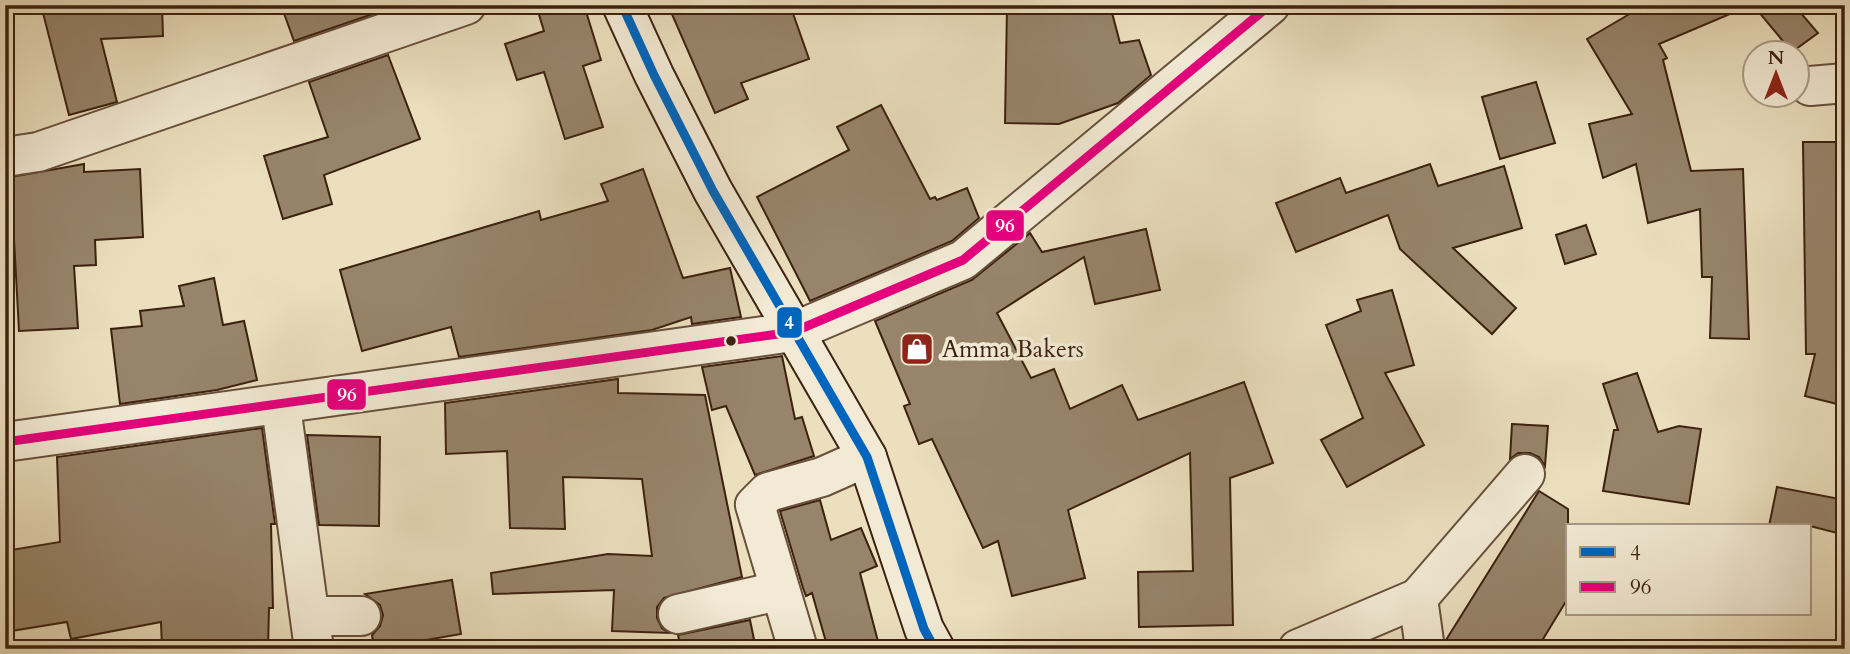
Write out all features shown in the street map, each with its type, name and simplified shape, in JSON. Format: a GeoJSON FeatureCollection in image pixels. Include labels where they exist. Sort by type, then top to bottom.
{"type":"FeatureCollection","features":[{"type":"Feature","properties":{"kind":"street"},"geometry":{"type":"LineString","coordinates":[[5,157],[38,152],[466,5]]}},
{"type":"Feature","properties":{"kind":"street"},"geometry":{"type":"LineString","coordinates":[[622,5],[653,75],[713,191],[867,457],[924,629],[935,649]]}},
{"type":"Feature","properties":{"kind":"street"},"geometry":{"type":"LineString","coordinates":[[5,442],[281,406],[793,332],[963,260],[1270,5]]}},
{"type":"Feature","properties":{"kind":"street"},"geometry":{"type":"LineString","coordinates":[[281,406],[312,633],[361,616]]}},
{"type":"Feature","properties":{"kind":"street"},"geometry":{"type":"LineString","coordinates":[[797,649],[755,505],[768,492],[822,477],[867,457]]}},
{"type":"Feature","properties":{"kind":"street"},"geometry":{"type":"LineString","coordinates":[[1298,649],[1418,598],[1525,474]]}},
{"type":"Feature","properties":{"kind":"street"},"geometry":{"type":"LineString","coordinates":[[678,614],[778,591]]}},
{"type":"Feature","properties":{"kind":"street"},"geometry":{"type":"LineString","coordinates":[[1418,598],[1425,649]]}},
{"type":"Feature","properties":{"kind":"building"},"geometry":{"type":"Polygon","coordinates":[[[41,5],[162,5],[163,36],[101,39],[117,102],[69,115],[41,5]]]}},
{"type":"Feature","properties":{"kind":"building"},"geometry":{"type":"Polygon","coordinates":[[[281,5],[370,5],[373,14],[294,41],[281,5]]]}},
{"type":"Feature","properties":{"kind":"building"},"geometry":{"type":"Polygon","coordinates":[[[536,5],[584,5],[601,60],[583,66],[603,127],[565,139],[544,72],[517,80],[505,44],[544,31],[536,5]]]}},
{"type":"Feature","properties":{"kind":"building"},"geometry":{"type":"Polygon","coordinates":[[[668,5],[790,5],[809,59],[741,83],[748,99],[715,113],[668,5]]]}},
{"type":"Feature","properties":{"kind":"building"},"geometry":{"type":"Polygon","coordinates":[[[1110,5],[1120,43],[1139,40],[1151,75],[1118,103],[1059,124],[1005,123],[1007,7],[1110,5]]]}},
{"type":"Feature","properties":{"kind":"building"},"geometry":{"type":"Polygon","coordinates":[[[1663,5],[1751,5],[1659,44],[1667,58],[1663,60],[1691,171],[1743,169],[1749,339],[1710,338],[1712,277],[1702,277],[1700,209],[1648,223],[1636,164],[1603,178],[1589,124],[1632,114],[1587,39],[1638,9],[1641,14],[1663,5]]]}},
{"type":"Feature","properties":{"kind":"building"},"geometry":{"type":"Polygon","coordinates":[[[1753,5],[1794,5],[1818,33],[1811,38],[1780,38],[1753,5]]]}},
{"type":"Feature","properties":{"kind":"building"},"geometry":{"type":"Polygon","coordinates":[[[388,55],[420,139],[324,175],[332,204],[283,219],[264,156],[328,137],[309,82],[388,55]]]}},
{"type":"Feature","properties":{"kind":"building"},"geometry":{"type":"Polygon","coordinates":[[[1536,82],[1555,143],[1500,159],[1482,97],[1536,82]]]}},
{"type":"Feature","properties":{"kind":"building"},"geometry":{"type":"Polygon","coordinates":[[[881,105],[930,199],[935,197],[937,200],[967,188],[979,218],[952,241],[810,301],[757,197],[849,150],[837,127],[881,105]]]}},
{"type":"Feature","properties":{"kind":"building"},"geometry":{"type":"Polygon","coordinates":[[[1803,142],[1845,142],[1845,406],[1805,396],[1815,354],[1806,354],[1803,142]]]}},
{"type":"Feature","properties":{"kind":"building"},"geometry":{"type":"Polygon","coordinates":[[[84,164],[84,172],[140,169],[143,237],[95,240],[96,265],[74,266],[78,328],[19,331],[12,202],[5,203],[5,178],[84,164]]]}},
{"type":"Feature","properties":{"kind":"building"},"geometry":{"type":"Polygon","coordinates":[[[1430,164],[1438,186],[1504,166],[1522,228],[1453,248],[1516,308],[1492,334],[1400,249],[1388,215],[1296,252],[1276,203],[1340,178],[1346,193],[1430,164]]]}},
{"type":"Feature","properties":{"kind":"building"},"geometry":{"type":"Polygon","coordinates":[[[643,169],[683,278],[730,268],[741,317],[692,324],[691,317],[652,330],[459,357],[451,327],[362,351],[340,270],[539,211],[541,220],[608,201],[601,184],[643,169]]]}},
{"type":"Feature","properties":{"kind":"building"},"geometry":{"type":"Polygon","coordinates":[[[1586,225],[1596,254],[1565,264],[1556,235],[1586,225]]]}},
{"type":"Feature","properties":{"kind":"building"},"geometry":{"type":"Polygon","coordinates":[[[1146,229],[1160,290],[1095,304],[1084,257],[997,313],[1031,378],[1054,369],[1070,409],[1122,385],[1138,420],[1244,382],[1273,463],[1230,478],[1233,625],[1139,627],[1138,572],[1193,571],[1190,453],[1068,510],[1085,578],[1012,596],[998,541],[983,548],[932,439],[919,444],[904,406],[910,404],[875,321],[972,280],[1030,233],[1042,252],[1146,229]]]}},
{"type":"Feature","properties":{"kind":"building"},"geometry":{"type":"Polygon","coordinates":[[[214,278],[223,325],[244,321],[257,380],[217,390],[120,404],[111,329],[142,326],[140,311],[184,306],[179,286],[214,278]]]}},
{"type":"Feature","properties":{"kind":"building"},"geometry":{"type":"Polygon","coordinates":[[[1392,290],[1414,365],[1385,373],[1424,445],[1347,487],[1321,440],[1363,418],[1326,325],[1361,311],[1357,300],[1392,290]]]}},
{"type":"Feature","properties":{"kind":"building"},"geometry":{"type":"Polygon","coordinates":[[[782,356],[795,419],[802,417],[814,456],[755,475],[726,406],[712,410],[702,367],[782,356]]]}},
{"type":"Feature","properties":{"kind":"building"},"geometry":{"type":"Polygon","coordinates":[[[1637,373],[1658,432],[1679,426],[1701,429],[1689,504],[1603,491],[1614,430],[1618,430],[1603,384],[1637,373]]]}},
{"type":"Feature","properties":{"kind":"building"},"geometry":{"type":"Polygon","coordinates":[[[618,379],[618,393],[705,395],[742,577],[664,598],[657,607],[657,618],[662,628],[669,633],[612,631],[614,590],[493,594],[491,573],[608,554],[652,556],[642,479],[563,477],[565,529],[510,528],[507,451],[446,454],[445,403],[618,379]]]}},
{"type":"Feature","properties":{"kind":"building"},"geometry":{"type":"Polygon","coordinates":[[[1512,424],[1548,426],[1545,466],[1539,457],[1530,453],[1518,453],[1510,459],[1512,424]]]}},
{"type":"Feature","properties":{"kind":"building"},"geometry":{"type":"Polygon","coordinates":[[[262,428],[275,524],[271,524],[273,608],[269,608],[268,649],[162,649],[161,622],[71,639],[67,622],[5,632],[5,551],[60,542],[57,457],[262,428]]]}},
{"type":"Feature","properties":{"kind":"building"},"geometry":{"type":"Polygon","coordinates":[[[307,435],[380,437],[379,526],[319,525],[307,435]]]}},
{"type":"Feature","properties":{"kind":"building"},"geometry":{"type":"Polygon","coordinates":[[[1777,487],[1845,500],[1845,535],[1812,527],[1812,524],[1769,524],[1777,487]]]}},
{"type":"Feature","properties":{"kind":"building"},"geometry":{"type":"Polygon","coordinates":[[[1539,491],[1568,509],[1566,601],[1537,649],[1446,649],[1446,640],[1539,491]]]}},
{"type":"Feature","properties":{"kind":"building"},"geometry":{"type":"Polygon","coordinates":[[[820,500],[831,540],[861,528],[877,566],[860,573],[880,649],[828,649],[812,593],[806,596],[780,511],[820,500]]]}},
{"type":"Feature","properties":{"kind":"building"},"geometry":{"type":"Polygon","coordinates":[[[452,580],[461,634],[374,649],[372,635],[380,626],[383,615],[380,605],[365,594],[452,580]]]}},
{"type":"Feature","properties":{"kind":"building"},"geometry":{"type":"Polygon","coordinates":[[[750,620],[756,649],[681,649],[678,635],[750,620]]]}},
{"type":"Feature","properties":{"kind":"transit line","name":"4"},"geometry":{"type":"LineString","coordinates":[[622,5],[713,191],[867,457],[924,629],[935,649]]}},
{"type":"Feature","properties":{"kind":"transit line","name":"96"},"geometry":{"type":"LineString","coordinates":[[5,442],[793,332],[963,260],[1270,5]]}},
{"type":"Feature","properties":{"kind":"place","name":"Amma Bakers"},"geometry":{"type":"Point","coordinates":[917,349]}}]}
